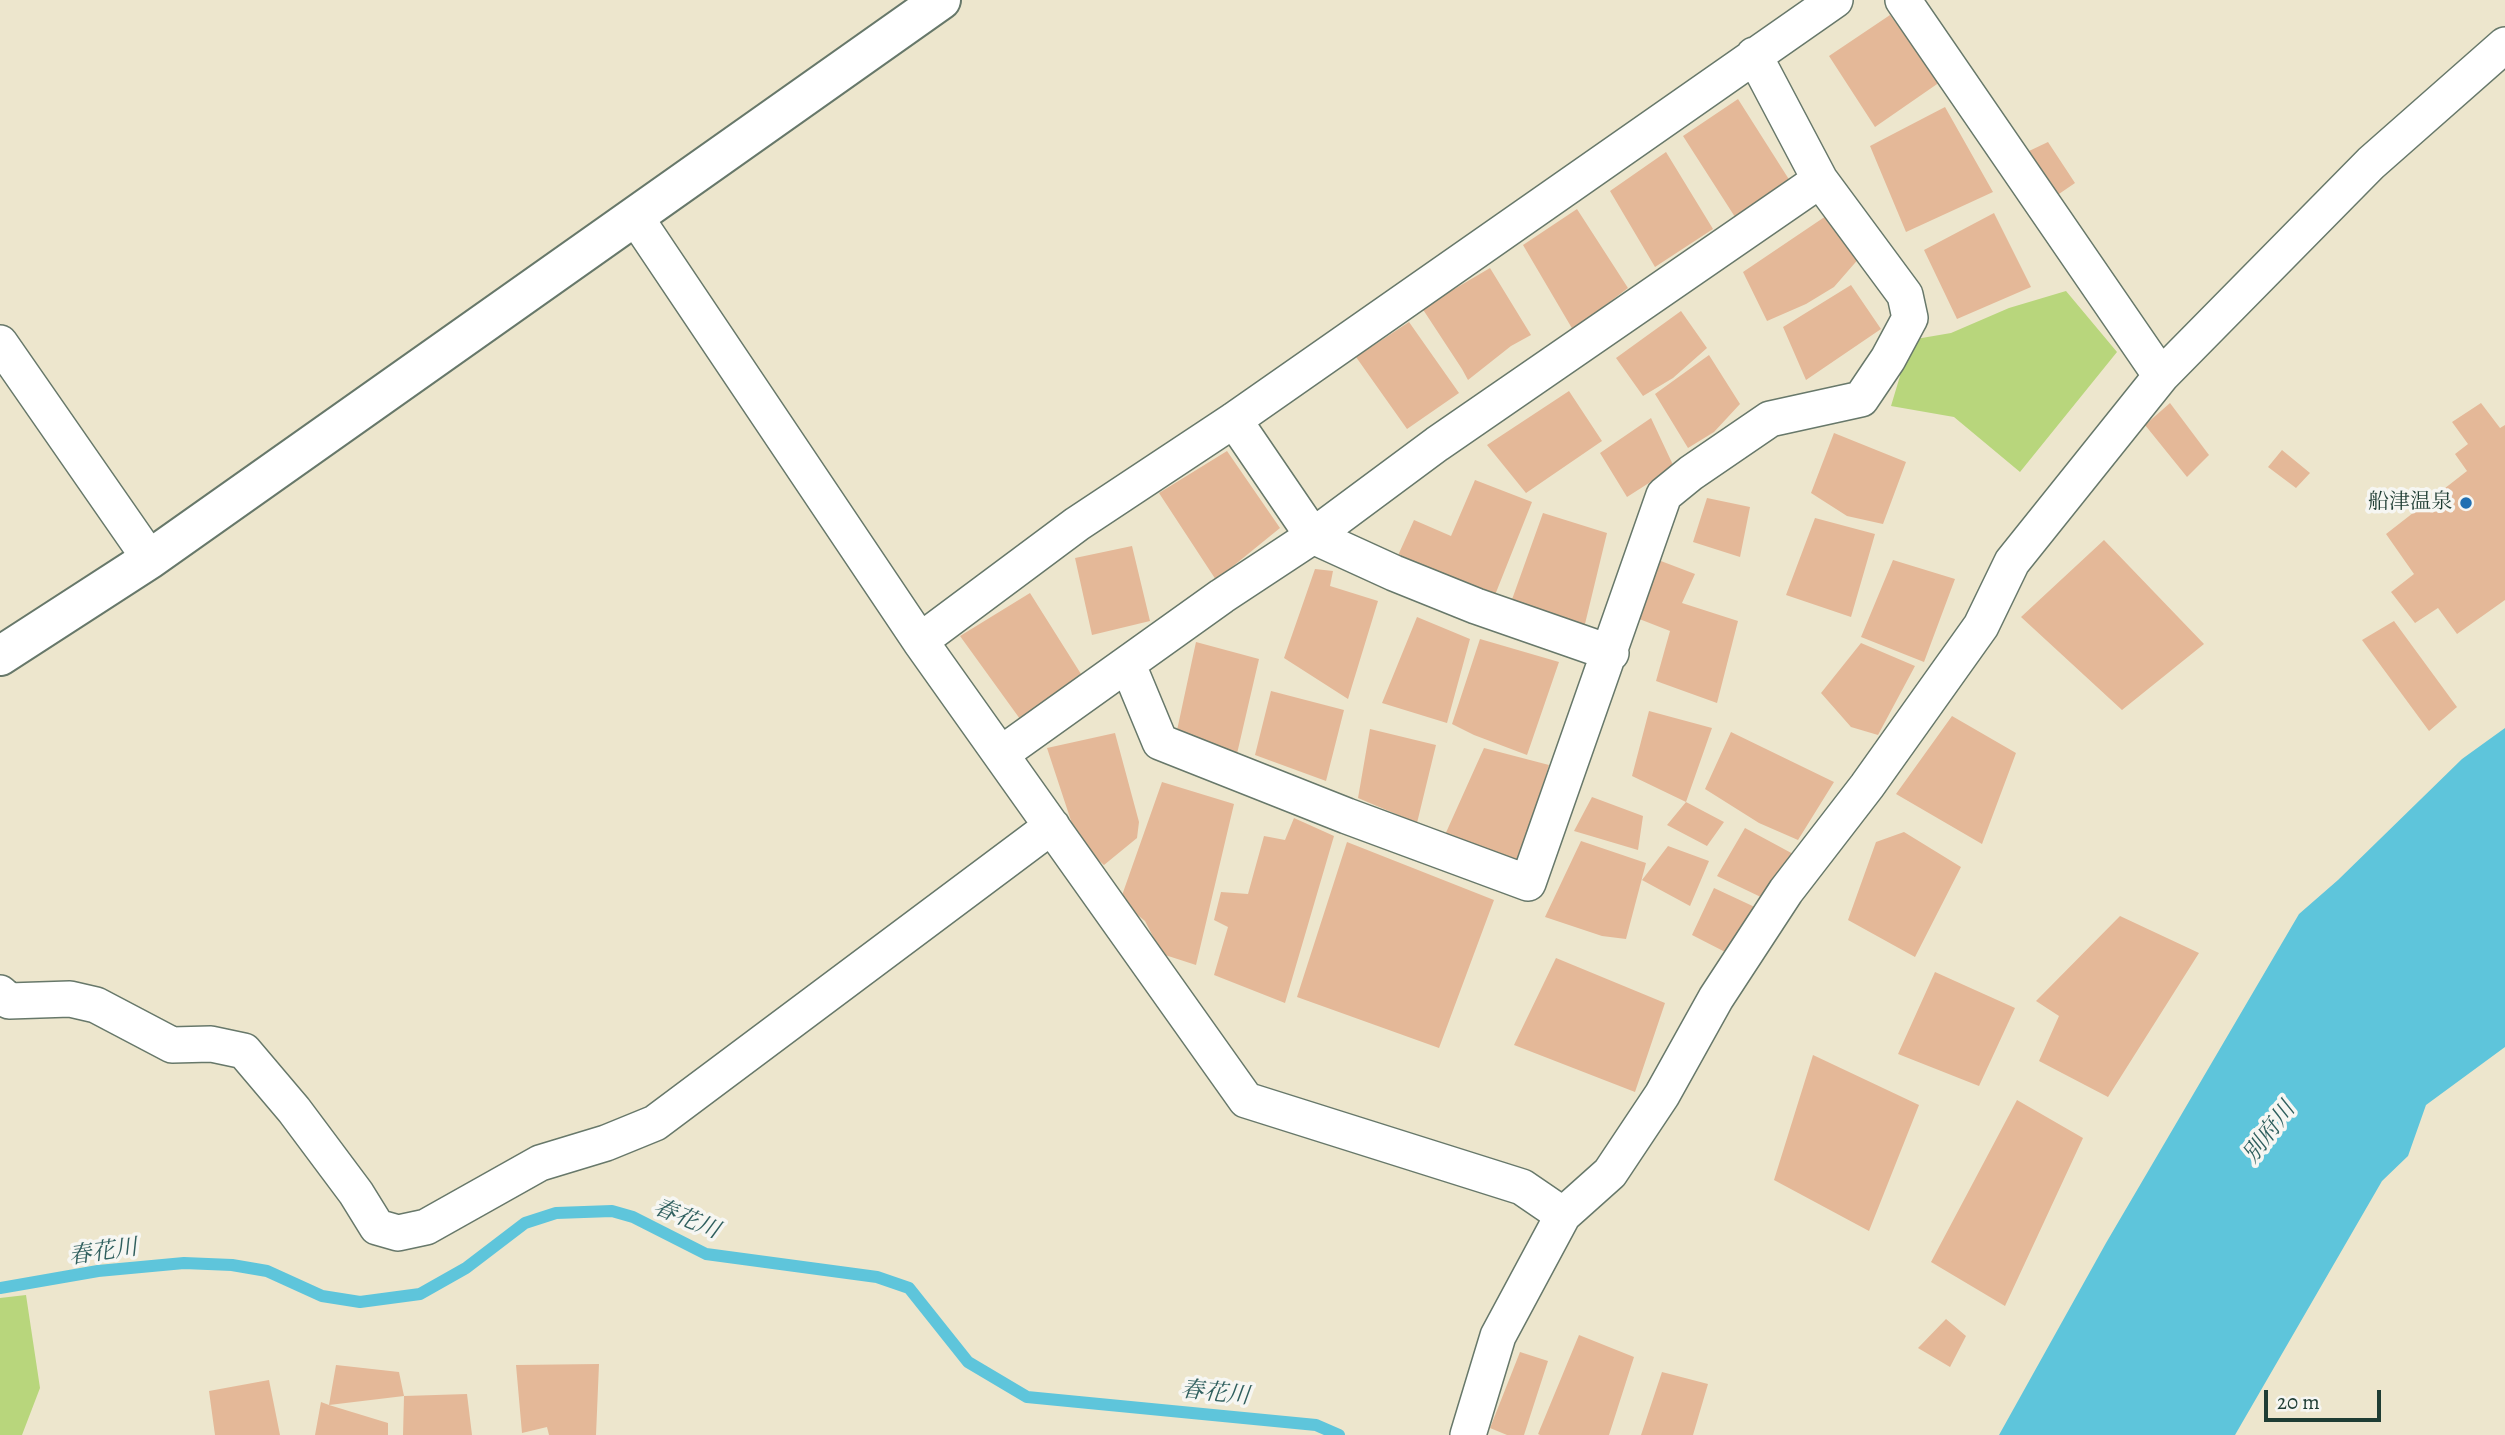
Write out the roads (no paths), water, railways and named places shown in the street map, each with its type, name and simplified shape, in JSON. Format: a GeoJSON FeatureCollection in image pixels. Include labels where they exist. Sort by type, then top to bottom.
{"type":"FeatureCollection","features":[{"type":"Feature","properties":{"kind":"street"},"geometry":{"type":"LineString","coordinates":[[0,656],[150,559],[941,0]]}},
{"type":"Feature","properties":{"kind":"street"},"geometry":{"type":"LineString","coordinates":[[920,640],[1077,524],[1234,420],[1754,54],[1835,0]]}},
{"type":"Feature","properties":{"kind":"street"},"geometry":{"type":"LineString","coordinates":[[1903,0],[2161,376]]}},
{"type":"Feature","properties":{"kind":"street"},"geometry":{"type":"LineString","coordinates":[[1468,1435],[1498,1336],[1563,1215],[1610,1174],[1786,891],[1867,786],[1981,626],[2012,562],[2161,376],[2371,163],[2505,45]]}},
{"type":"Feature","properties":{"kind":"street"},"geometry":{"type":"LineString","coordinates":[[1128,665],[1160,742],[1346,816],[1528,883],[1570,760],[1611,653],[1664,495],[1691,473],[1770,419],[1861,399],[1888,359],[1910,317],[1905,295],[1820,180],[1754,54]]}},
{"type":"Feature","properties":{"kind":"street"},"geometry":{"type":"LineString","coordinates":[[1001,754],[1222,596],[1313,536],[1437,444],[1820,180]]}},
{"type":"Feature","properties":{"kind":"street"},"geometry":{"type":"LineString","coordinates":[[636,218],[920,640],[1246,1100],[1522,1187],[1563,1215]]}},
{"type":"Feature","properties":{"kind":"street"},"geometry":{"type":"LineString","coordinates":[[0,343],[150,559]]}},
{"type":"Feature","properties":{"kind":"street"},"geometry":{"type":"LineString","coordinates":[[1234,420],[1313,536],[1476,606],[1611,653]]}},
{"type":"Feature","properties":{"kind":"street"},"geometry":{"type":"LineString","coordinates":[[0,993],[9,1001],[69,999],[96,1005],[172,1045],[211,1044],[244,1051],[294,1110],[377,1227],[398,1233],[426,1227],[540,1163],[606,1143],[655,1123],[1052,826]]}},
{"type":"Feature","properties":{"kind":"water","name":"別府川"},"geometry":{"type":"Polygon","coordinates":[[[2505,728],[2505,1047],[2426,1105],[2408,1156],[2382,1181],[2235,1435],[1999,1435],[2106,1243],[2299,914],[2338,880],[2462,759],[2505,728]]]}},
{"type":"Feature","properties":{"kind":"waterway","name":"春花川"},"geometry":{"type":"LineString","coordinates":[[0,1288],[98,1271],[184,1263],[232,1265],[267,1271],[322,1296],[360,1302],[420,1294],[466,1268],[525,1223],[556,1213],[612,1211],[633,1217],[706,1254],[877,1277],[909,1288],[968,1362],[1027,1397],[1316,1425],[1339,1435]]}},
{"type":"Feature","properties":{"kind":"place","name":"船津温泉"},"geometry":{"type":"Point","coordinates":[2466,503]}}]}
